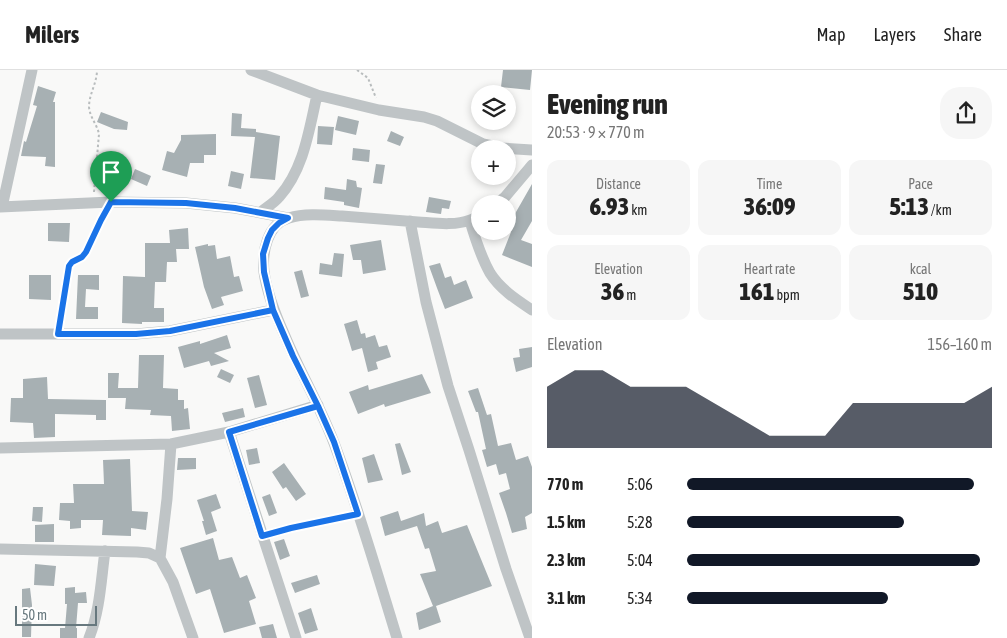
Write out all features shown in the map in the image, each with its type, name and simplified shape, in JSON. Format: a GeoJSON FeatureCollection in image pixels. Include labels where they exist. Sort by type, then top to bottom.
{"type":"FeatureCollection","features":[{"type":"Feature","properties":{"kind":"street"},"geometry":{"type":"LineString","coordinates":[[32,70],[1,207],[111,202],[186,203],[235,208],[288,218]]}},
{"type":"Feature","properties":{"kind":"street"},"geometry":{"type":"LineString","coordinates":[[251,70],[317,95],[379,110],[424,117],[437,121],[484,144],[502,148],[532,150]]}},
{"type":"Feature","properties":{"kind":"street"},"geometry":{"type":"LineString","coordinates":[[261,212],[279,197],[302,159],[317,95]]}},
{"type":"Feature","properties":{"kind":"street"},"geometry":{"type":"LineString","coordinates":[[507,195],[532,165]]}},
{"type":"Feature","properties":{"kind":"street"},"geometry":{"type":"LineString","coordinates":[[397,638],[334,442],[273,310],[264,272],[263,254],[272,230],[279,223],[288,218],[304,215],[449,224],[471,219]]}},
{"type":"Feature","properties":{"kind":"street"},"geometry":{"type":"LineString","coordinates":[[410,221],[426,302],[448,386],[530,638]]}},
{"type":"Feature","properties":{"kind":"street"},"geometry":{"type":"LineString","coordinates":[[478,240],[479,249],[490,273],[514,298],[532,310]]}},
{"type":"Feature","properties":{"kind":"street"},"geometry":{"type":"LineString","coordinates":[[0,334],[136,334],[170,331],[273,310]]}},
{"type":"Feature","properties":{"kind":"street"},"geometry":{"type":"LineString","coordinates":[[0,448],[171,444],[229,432],[318,406]]}},
{"type":"Feature","properties":{"kind":"street"},"geometry":{"type":"LineString","coordinates":[[229,432],[296,638]]}},
{"type":"Feature","properties":{"kind":"street"},"geometry":{"type":"LineString","coordinates":[[171,444],[160,558],[173,582],[193,638]]}},
{"type":"Feature","properties":{"kind":"street"},"geometry":{"type":"LineString","coordinates":[[0,549],[137,552],[160,558]]}},
{"type":"Feature","properties":{"kind":"street"},"geometry":{"type":"LineString","coordinates":[[89,638],[94,627],[105,551]]}},
{"type":"Feature","properties":{"kind":"path"},"geometry":{"type":"LineString","coordinates":[[93,203],[99,134],[91,118],[90,107],[97,70]]}},
{"type":"Feature","properties":{"kind":"path"},"geometry":{"type":"LineString","coordinates":[[357,70],[368,78],[379,110]]}},
{"type":"Feature","properties":{"kind":"path"},"geometry":{"type":"LineString","coordinates":[[58,334],[69,266],[86,252],[111,202]]}},
{"type":"Feature","properties":{"kind":"path"},"geometry":{"type":"LineString","coordinates":[[262,536],[358,514]]}},
{"type":"Feature","properties":{"kind":"building"},"geometry":{"type":"Polygon","coordinates":[[[503,70],[532,70],[530,90],[516,89],[516,85],[501,85],[503,70]]]}},
{"type":"Feature","properties":{"kind":"building"},"geometry":{"type":"Polygon","coordinates":[[[38,86],[56,92],[53,102],[55,102],[55,167],[45,166],[46,157],[21,156],[24,141],[26,142],[37,106],[33,105],[38,86]]]}},
{"type":"Feature","properties":{"kind":"building"},"geometry":{"type":"Polygon","coordinates":[[[101,112],[128,122],[127,130],[114,129],[97,122],[101,112]]]}},
{"type":"Feature","properties":{"kind":"building"},"geometry":{"type":"Polygon","coordinates":[[[232,113],[242,114],[241,128],[256,129],[256,132],[280,136],[275,180],[250,178],[255,137],[231,136],[232,113]]]}},
{"type":"Feature","properties":{"kind":"building"},"geometry":{"type":"Polygon","coordinates":[[[338,116],[359,121],[356,135],[335,130],[338,116]]]}},
{"type":"Feature","properties":{"kind":"building"},"geometry":{"type":"Polygon","coordinates":[[[318,126],[334,127],[332,145],[317,144],[318,126]]]}},
{"type":"Feature","properties":{"kind":"building"},"geometry":{"type":"Polygon","coordinates":[[[391,131],[404,137],[400,146],[387,141],[391,131]]]}},
{"type":"Feature","properties":{"kind":"building"},"geometry":{"type":"Polygon","coordinates":[[[216,134],[216,155],[204,155],[204,163],[190,163],[187,177],[162,170],[167,151],[174,153],[181,140],[181,135],[216,134]]]}},
{"type":"Feature","properties":{"kind":"building"},"geometry":{"type":"Polygon","coordinates":[[[353,148],[370,150],[369,162],[352,160],[353,148]]]}},
{"type":"Feature","properties":{"kind":"building"},"geometry":{"type":"Polygon","coordinates":[[[376,164],[385,165],[382,184],[373,183],[376,164]]]}},
{"type":"Feature","properties":{"kind":"building"},"geometry":{"type":"Polygon","coordinates":[[[135,169],[151,176],[147,186],[131,179],[135,169]]]}},
{"type":"Feature","properties":{"kind":"building"},"geometry":{"type":"Polygon","coordinates":[[[231,171],[244,174],[241,189],[228,186],[231,171]]]}},
{"type":"Feature","properties":{"kind":"building"},"geometry":{"type":"Polygon","coordinates":[[[347,179],[356,181],[357,187],[362,188],[359,208],[344,205],[344,202],[324,199],[325,187],[346,190],[347,179]]]}},
{"type":"Feature","properties":{"kind":"building"},"geometry":{"type":"Polygon","coordinates":[[[532,184],[532,221],[521,240],[532,244],[532,267],[502,255],[508,240],[516,240],[516,212],[532,184]]]}},
{"type":"Feature","properties":{"kind":"building"},"geometry":{"type":"Polygon","coordinates":[[[429,197],[451,201],[449,209],[442,208],[441,214],[426,212],[429,197]]]}},
{"type":"Feature","properties":{"kind":"building"},"geometry":{"type":"Polygon","coordinates":[[[48,223],[70,223],[69,242],[48,241],[48,223]]]}},
{"type":"Feature","properties":{"kind":"building"},"geometry":{"type":"Polygon","coordinates":[[[188,228],[189,249],[176,249],[177,262],[167,262],[166,282],[155,282],[154,308],[164,308],[164,322],[122,323],[123,276],[145,277],[145,243],[170,243],[169,230],[188,228]]]}},
{"type":"Feature","properties":{"kind":"building"},"geometry":{"type":"Polygon","coordinates":[[[381,240],[386,270],[363,274],[361,260],[353,260],[350,245],[381,240]]]}},
{"type":"Feature","properties":{"kind":"building"},"geometry":{"type":"Polygon","coordinates":[[[208,244],[208,246],[215,245],[217,259],[230,256],[234,277],[239,276],[243,291],[221,297],[224,305],[212,309],[204,287],[195,247],[208,244]]]}},
{"type":"Feature","properties":{"kind":"building"},"geometry":{"type":"Polygon","coordinates":[[[334,253],[344,254],[342,277],[319,274],[320,263],[332,265],[334,253]]]}},
{"type":"Feature","properties":{"kind":"building"},"geometry":{"type":"Polygon","coordinates":[[[440,263],[445,278],[451,276],[454,285],[466,280],[473,298],[445,309],[429,266],[440,263]]]}},
{"type":"Feature","properties":{"kind":"building"},"geometry":{"type":"Polygon","coordinates":[[[302,270],[309,296],[301,298],[294,272],[302,270]]]}},
{"type":"Feature","properties":{"kind":"building"},"geometry":{"type":"Polygon","coordinates":[[[29,275],[51,275],[51,300],[29,299],[29,275]]]}},
{"type":"Feature","properties":{"kind":"building"},"geometry":{"type":"Polygon","coordinates":[[[78,275],[99,275],[99,290],[86,289],[85,307],[98,307],[98,319],[76,319],[78,275]]]}},
{"type":"Feature","properties":{"kind":"building"},"geometry":{"type":"Polygon","coordinates":[[[357,320],[361,334],[365,333],[366,338],[375,335],[379,347],[387,345],[391,357],[376,362],[378,369],[368,372],[362,348],[352,351],[344,324],[357,320]]]}},
{"type":"Feature","properties":{"kind":"building"},"geometry":{"type":"Polygon","coordinates":[[[227,335],[231,348],[214,353],[229,361],[211,366],[209,361],[184,368],[178,347],[200,341],[200,344],[227,335]]]}},
{"type":"Feature","properties":{"kind":"building"},"geometry":{"type":"Polygon","coordinates":[[[532,347],[532,367],[516,372],[513,358],[520,357],[519,349],[532,347]]]}},
{"type":"Feature","properties":{"kind":"building"},"geometry":{"type":"Polygon","coordinates":[[[139,355],[164,355],[163,388],[178,389],[178,400],[184,400],[184,409],[188,408],[190,429],[172,431],[171,416],[150,415],[151,410],[125,409],[126,398],[108,398],[108,373],[119,373],[118,388],[138,388],[139,355]]]}},
{"type":"Feature","properties":{"kind":"building"},"geometry":{"type":"Polygon","coordinates":[[[221,369],[234,375],[230,383],[217,377],[221,369]]]}},
{"type":"Feature","properties":{"kind":"building"},"geometry":{"type":"Polygon","coordinates":[[[422,374],[431,393],[385,407],[384,404],[358,414],[349,392],[368,385],[369,390],[422,374]]]}},
{"type":"Feature","properties":{"kind":"building"},"geometry":{"type":"Polygon","coordinates":[[[259,375],[267,405],[255,408],[247,378],[259,375]]]}},
{"type":"Feature","properties":{"kind":"building"},"geometry":{"type":"Polygon","coordinates":[[[47,377],[48,399],[106,400],[106,420],[96,420],[96,415],[55,414],[55,437],[34,438],[33,423],[10,422],[11,398],[23,398],[23,379],[47,377]]]}},
{"type":"Feature","properties":{"kind":"building"},"geometry":{"type":"Polygon","coordinates":[[[478,388],[487,415],[491,414],[498,446],[511,443],[516,460],[528,456],[532,467],[532,513],[525,517],[527,529],[512,533],[499,493],[510,489],[506,473],[499,475],[496,464],[487,467],[482,450],[486,449],[478,412],[476,412],[468,391],[478,388]]]}},
{"type":"Feature","properties":{"kind":"building"},"geometry":{"type":"Polygon","coordinates":[[[243,408],[245,417],[225,422],[222,413],[243,408]]]}},
{"type":"Feature","properties":{"kind":"building"},"geometry":{"type":"Polygon","coordinates":[[[400,443],[411,472],[402,475],[395,444],[400,443]]]}},
{"type":"Feature","properties":{"kind":"building"},"geometry":{"type":"Polygon","coordinates":[[[257,448],[260,463],[249,465],[246,450],[257,448]]]}},
{"type":"Feature","properties":{"kind":"building"},"geometry":{"type":"Polygon","coordinates":[[[374,454],[383,480],[368,483],[362,458],[374,454]]]}},
{"type":"Feature","properties":{"kind":"building"},"geometry":{"type":"Polygon","coordinates":[[[178,458],[196,458],[196,469],[177,470],[178,458]]]}},
{"type":"Feature","properties":{"kind":"building"},"geometry":{"type":"Polygon","coordinates":[[[130,459],[132,511],[148,512],[146,530],[131,528],[131,536],[102,535],[103,520],[81,520],[81,528],[70,529],[70,521],[59,520],[60,503],[74,503],[73,484],[104,484],[103,460],[130,459]]]}},
{"type":"Feature","properties":{"kind":"building"},"geometry":{"type":"Polygon","coordinates":[[[284,463],[306,494],[296,501],[286,487],[283,489],[272,472],[284,463]]]}},
{"type":"Feature","properties":{"kind":"building"},"geometry":{"type":"Polygon","coordinates":[[[216,494],[221,508],[211,512],[217,531],[206,535],[202,521],[204,521],[197,500],[216,494]]]}},
{"type":"Feature","properties":{"kind":"building"},"geometry":{"type":"Polygon","coordinates":[[[270,494],[277,513],[269,516],[262,497],[270,494]]]}},
{"type":"Feature","properties":{"kind":"building"},"geometry":{"type":"Polygon","coordinates":[[[33,507],[43,507],[42,522],[32,521],[33,507]]]}},
{"type":"Feature","properties":{"kind":"building"},"geometry":{"type":"Polygon","coordinates":[[[398,511],[401,521],[424,513],[426,526],[438,521],[442,533],[467,525],[492,586],[436,606],[441,622],[419,630],[416,613],[433,606],[420,574],[436,571],[429,548],[425,549],[417,526],[385,536],[380,517],[398,511]]]}},
{"type":"Feature","properties":{"kind":"building"},"geometry":{"type":"Polygon","coordinates":[[[54,524],[54,542],[35,542],[35,525],[54,524]]]}},
{"type":"Feature","properties":{"kind":"building"},"geometry":{"type":"Polygon","coordinates":[[[213,538],[219,560],[232,557],[240,578],[247,575],[256,598],[249,601],[256,624],[224,633],[210,589],[196,594],[180,548],[213,538]]]}},
{"type":"Feature","properties":{"kind":"building"},"geometry":{"type":"Polygon","coordinates":[[[284,539],[290,556],[280,560],[274,542],[284,539]]]}},
{"type":"Feature","properties":{"kind":"building"},"geometry":{"type":"Polygon","coordinates":[[[35,564],[56,566],[54,586],[34,585],[35,564]]]}},
{"type":"Feature","properties":{"kind":"building"},"geometry":{"type":"Polygon","coordinates":[[[317,575],[320,584],[295,593],[291,583],[317,575]]]}},
{"type":"Feature","properties":{"kind":"building"},"geometry":{"type":"Polygon","coordinates":[[[75,587],[75,593],[86,592],[87,603],[78,603],[77,638],[60,638],[60,628],[65,628],[67,604],[65,604],[65,588],[75,587]]]}},
{"type":"Feature","properties":{"kind":"building"},"geometry":{"type":"Polygon","coordinates":[[[30,588],[32,605],[31,637],[22,637],[22,589],[30,588]]]}},
{"type":"Feature","properties":{"kind":"building"},"geometry":{"type":"Polygon","coordinates":[[[311,608],[318,630],[305,634],[298,613],[311,608]]]}},
{"type":"Feature","properties":{"kind":"building"},"geometry":{"type":"Polygon","coordinates":[[[273,624],[277,638],[262,638],[259,627],[273,624]]]}},
{"type":"Feature","properties":{"kind":"route"},"geometry":{"type":"LineString","coordinates":[[111,202],[86,252],[69,266],[58,334],[136,334],[170,331],[273,310],[293,356],[318,406],[334,442],[358,514],[262,536],[229,432],[318,406],[273,310],[264,272],[263,254],[268,238],[272,230],[279,223],[288,218],[235,208],[186,203],[111,202]]}}]}
